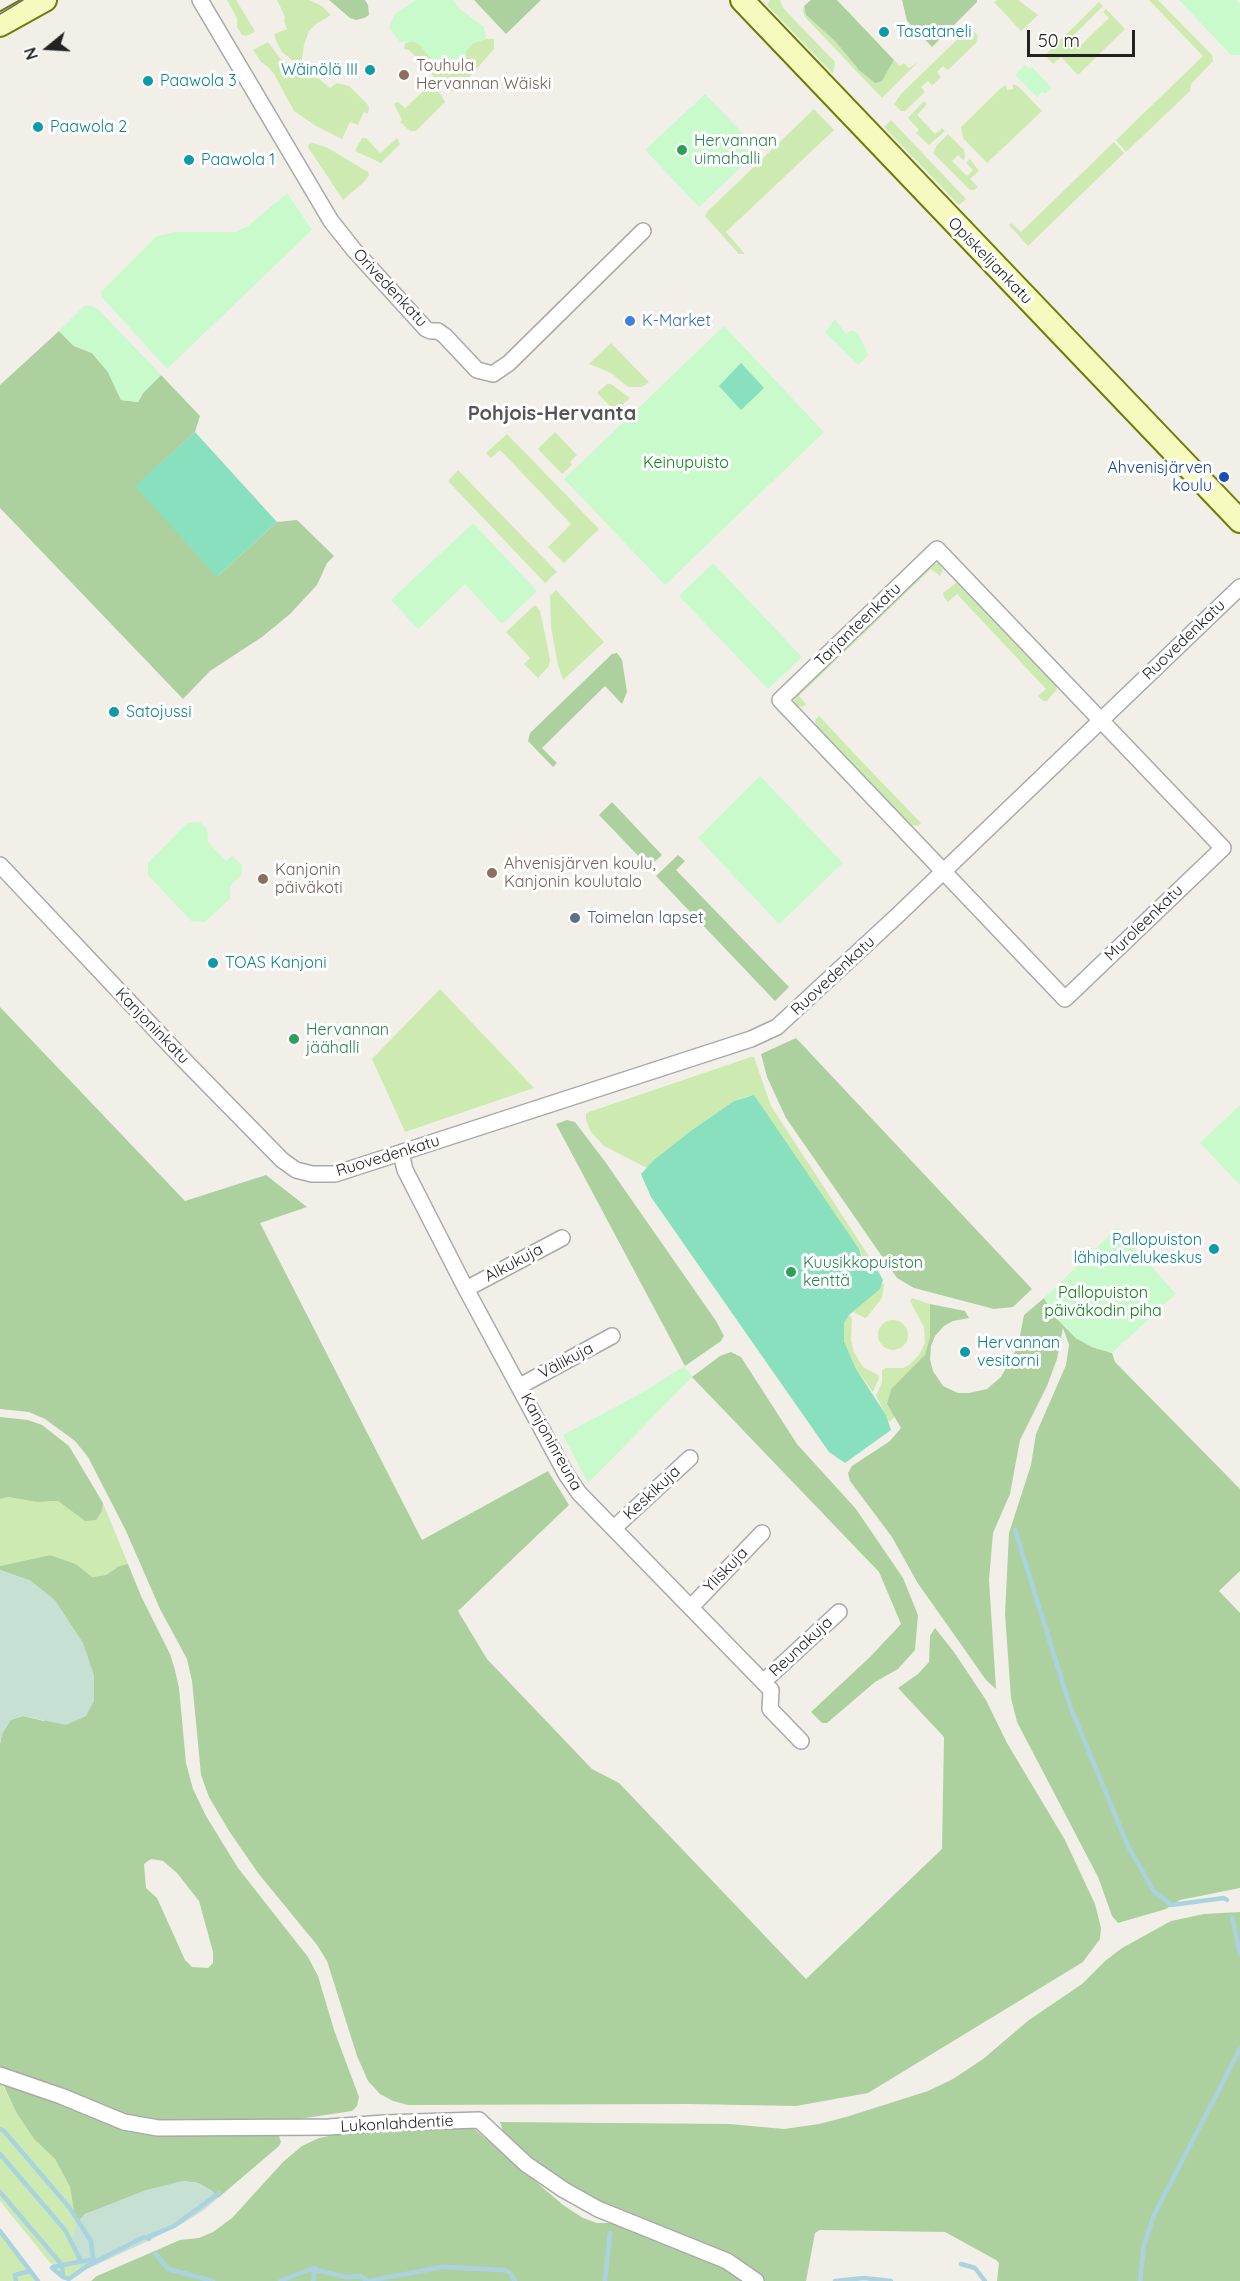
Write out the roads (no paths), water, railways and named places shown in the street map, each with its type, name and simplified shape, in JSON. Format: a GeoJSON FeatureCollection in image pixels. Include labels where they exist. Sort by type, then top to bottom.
{"type":"FeatureCollection","features":[{"type":"Feature","properties":{"kind":"main road"},"geometry":{"type":"LineString","coordinates":[[0,25],[45,0]]}},
{"type":"Feature","properties":{"kind":"main road","name":"Opiskelijankatu"},"geometry":{"type":"LineString","coordinates":[[742,0],[1240,521]]}},
{"type":"Feature","properties":{"kind":"street","name":"Orivedenkatu"},"geometry":{"type":"LineString","coordinates":[[200,0],[330,221],[426,329],[438,331],[445,336],[477,370],[493,374],[509,363],[642,231]]}},
{"type":"Feature","properties":{"kind":"street","name":"Tarjanteenkatu"},"geometry":{"type":"LineString","coordinates":[[943,871],[780,700],[788,692],[937,549],[1100,720]]}},
{"type":"Feature","properties":{"kind":"street","name":"Ruovedenkatu"},"geometry":{"type":"LineString","coordinates":[[312,1174],[335,1174],[751,1039],[777,1027],[1240,586]]}},
{"type":"Feature","properties":{"kind":"street","name":"Muroleenkatu"},"geometry":{"type":"LineString","coordinates":[[943,871],[1065,999],[1223,848],[1100,720]]}},
{"type":"Feature","properties":{"kind":"street","name":"Kanjoninkatu"},"geometry":{"type":"LineString","coordinates":[[0,865],[282,1160],[296,1170],[312,1174]]}},
{"type":"Feature","properties":{"kind":"street","name":"Kanjoninreuna"},"geometry":{"type":"LineString","coordinates":[[401,1153],[405,1170],[466,1289],[579,1493],[771,1690],[770,1709],[801,1741]]}},
{"type":"Feature","properties":{"kind":"street","name":"Alkukuja"},"geometry":{"type":"LineString","coordinates":[[466,1289],[562,1238]]}},
{"type":"Feature","properties":{"kind":"street","name":"Välikuja"},"geometry":{"type":"LineString","coordinates":[[519,1386],[612,1336]]}},
{"type":"Feature","properties":{"kind":"street","name":"Keskikuja"},"geometry":{"type":"LineString","coordinates":[[614,1528],[690,1458]]}},
{"type":"Feature","properties":{"kind":"street","name":"Yliskuja"},"geometry":{"type":"LineString","coordinates":[[691,1607],[762,1533]]}},
{"type":"Feature","properties":{"kind":"street","name":"Reunakuja"},"geometry":{"type":"LineString","coordinates":[[763,1682],[839,1612]]}},
{"type":"Feature","properties":{"kind":"street","name":"Lukonlahdentie"},"geometry":{"type":"LineString","coordinates":[[0,2076],[61,2096],[124,2122],[158,2128],[329,2127],[368,2123],[479,2120],[526,2164],[572,2195],[598,2209],[727,2261],[756,2281]]}},
{"type":"Feature","properties":{"kind":"waterway"},"geometry":{"type":"LineString","coordinates":[[1015,1530],[1070,1706],[1128,1846],[1153,1890],[1171,1905],[1224,1898],[1227,1900]]}},
{"type":"Feature","properties":{"kind":"waterway"},"geometry":{"type":"LineString","coordinates":[[1232,1917],[1240,1954]]}},
{"type":"Feature","properties":{"kind":"waterway"},"geometry":{"type":"LineString","coordinates":[[1140,2281],[1144,2245],[1154,2215],[1240,2049]]}},
{"type":"Feature","properties":{"kind":"waterway"},"geometry":{"type":"LineString","coordinates":[[0,2129],[69,2207],[91,2241],[93,2259]]}},
{"type":"Feature","properties":{"kind":"waterway"},"geometry":{"type":"LineString","coordinates":[[0,2154],[65,2230],[81,2261]]}},
{"type":"Feature","properties":{"kind":"waterway"},"geometry":{"type":"LineString","coordinates":[[0,2192],[62,2265],[63,2277]]}},
{"type":"Feature","properties":{"kind":"waterway"},"geometry":{"type":"LineString","coordinates":[[148,2237],[174,2226],[219,2193]]}},
{"type":"Feature","properties":{"kind":"waterway"},"geometry":{"type":"LineString","coordinates":[[0,2231],[38,2281]]}},
{"type":"Feature","properties":{"kind":"waterway"},"geometry":{"type":"LineString","coordinates":[[605,2281],[610,2233]]}},
{"type":"Feature","properties":{"kind":"waterway"},"geometry":{"type":"LineString","coordinates":[[52,2268],[69,2279],[87,2266],[144,2237],[149,2239]]}},
{"type":"Feature","properties":{"kind":"waterway"},"geometry":{"type":"LineString","coordinates":[[156,2254],[168,2269],[213,2281]]}},
{"type":"Feature","properties":{"kind":"waterway"},"geometry":{"type":"LineString","coordinates":[[53,2267],[94,2259]]}},
{"type":"Feature","properties":{"kind":"waterway"},"geometry":{"type":"LineString","coordinates":[[961,2264],[975,2268],[985,2281]]}},
{"type":"Feature","properties":{"kind":"waterway"},"geometry":{"type":"LineString","coordinates":[[280,2281],[311,2269],[346,2277],[360,2276],[368,2281],[443,2267],[504,2270],[509,2272],[515,2281]]}},
{"type":"Feature","properties":{"kind":"waterway"},"geometry":{"type":"LineString","coordinates":[[313,2281],[315,2268]]}},
{"type":"Feature","properties":{"kind":"waterway"},"geometry":{"type":"LineString","coordinates":[[16,2281],[15,2275],[30,2271]]}},
{"type":"Feature","properties":{"kind":"waterway"},"geometry":{"type":"LineString","coordinates":[[835,2281],[864,2278],[891,2281]]}},
{"type":"Feature","properties":{"kind":"tram line"},"geometry":{"type":"LineString","coordinates":[[0,14],[23,0]]}},
{"type":"Feature","properties":{"kind":"place","name":"Tasataneli"},"geometry":{"type":"Point","coordinates":[884,32]}},
{"type":"Feature","properties":{"kind":"place","name":"Wäinölä III"},"geometry":{"type":"Point","coordinates":[370,70]}},
{"type":"Feature","properties":{"kind":"place","name":"Touhula Hervannan Wäiski"},"geometry":{"type":"Point","coordinates":[404,75]}},
{"type":"Feature","properties":{"kind":"place","name":"Paawola 3"},"geometry":{"type":"Point","coordinates":[148,81]}},
{"type":"Feature","properties":{"kind":"place","name":"Paawola 2"},"geometry":{"type":"Point","coordinates":[38,127]}},
{"type":"Feature","properties":{"kind":"place","name":"Hervannan uimahalli"},"geometry":{"type":"Point","coordinates":[682,150]}},
{"type":"Feature","properties":{"kind":"place","name":"Paawola 1"},"geometry":{"type":"Point","coordinates":[189,160]}},
{"type":"Feature","properties":{"kind":"place","name":"K-Market"},"geometry":{"type":"Point","coordinates":[630,321]}},
{"type":"Feature","properties":{"kind":"place","name":"Ahvenisjärven koulu"},"geometry":{"type":"Point","coordinates":[1224,477]}},
{"type":"Feature","properties":{"kind":"place","name":"Satojussi"},"geometry":{"type":"Point","coordinates":[114,712]}},
{"type":"Feature","properties":{"kind":"place","name":"Ahvenisjärven koulu, Kanjonin koulutalo"},"geometry":{"type":"Point","coordinates":[492,873]}},
{"type":"Feature","properties":{"kind":"place","name":"Kanjonin päiväkoti"},"geometry":{"type":"Point","coordinates":[263,879]}},
{"type":"Feature","properties":{"kind":"place","name":"Toimelan lapset"},"geometry":{"type":"Point","coordinates":[575,918]}},
{"type":"Feature","properties":{"kind":"place","name":"TOAS Kanjoni"},"geometry":{"type":"Point","coordinates":[213,963]}},
{"type":"Feature","properties":{"kind":"place","name":"Hervannan jäähalli"},"geometry":{"type":"Point","coordinates":[294,1039]}},
{"type":"Feature","properties":{"kind":"place","name":"Pallopuiston lähipalvelukeskus"},"geometry":{"type":"Point","coordinates":[1214,1249]}},
{"type":"Feature","properties":{"kind":"place","name":"Kuusikkopuiston kenttä"},"geometry":{"type":"Point","coordinates":[791,1272]}},
{"type":"Feature","properties":{"kind":"place","name":"Hervannan vesitorni"},"geometry":{"type":"Point","coordinates":[965,1352]}},
{"type":"Feature","properties":{"kind":"district","name":"Pohjois-Hervanta"},"geometry":{"type":"Point","coordinates":[552,414]}},
{"type":"Feature","properties":{"kind":"park label","name":"Keinupuisto"},"geometry":{"type":"Point","coordinates":[686,463]}},
{"type":"Feature","properties":{"kind":"park label","name":"Pallopuiston päiväkodin piha"},"geometry":{"type":"Point","coordinates":[1103,1302]}}]}
